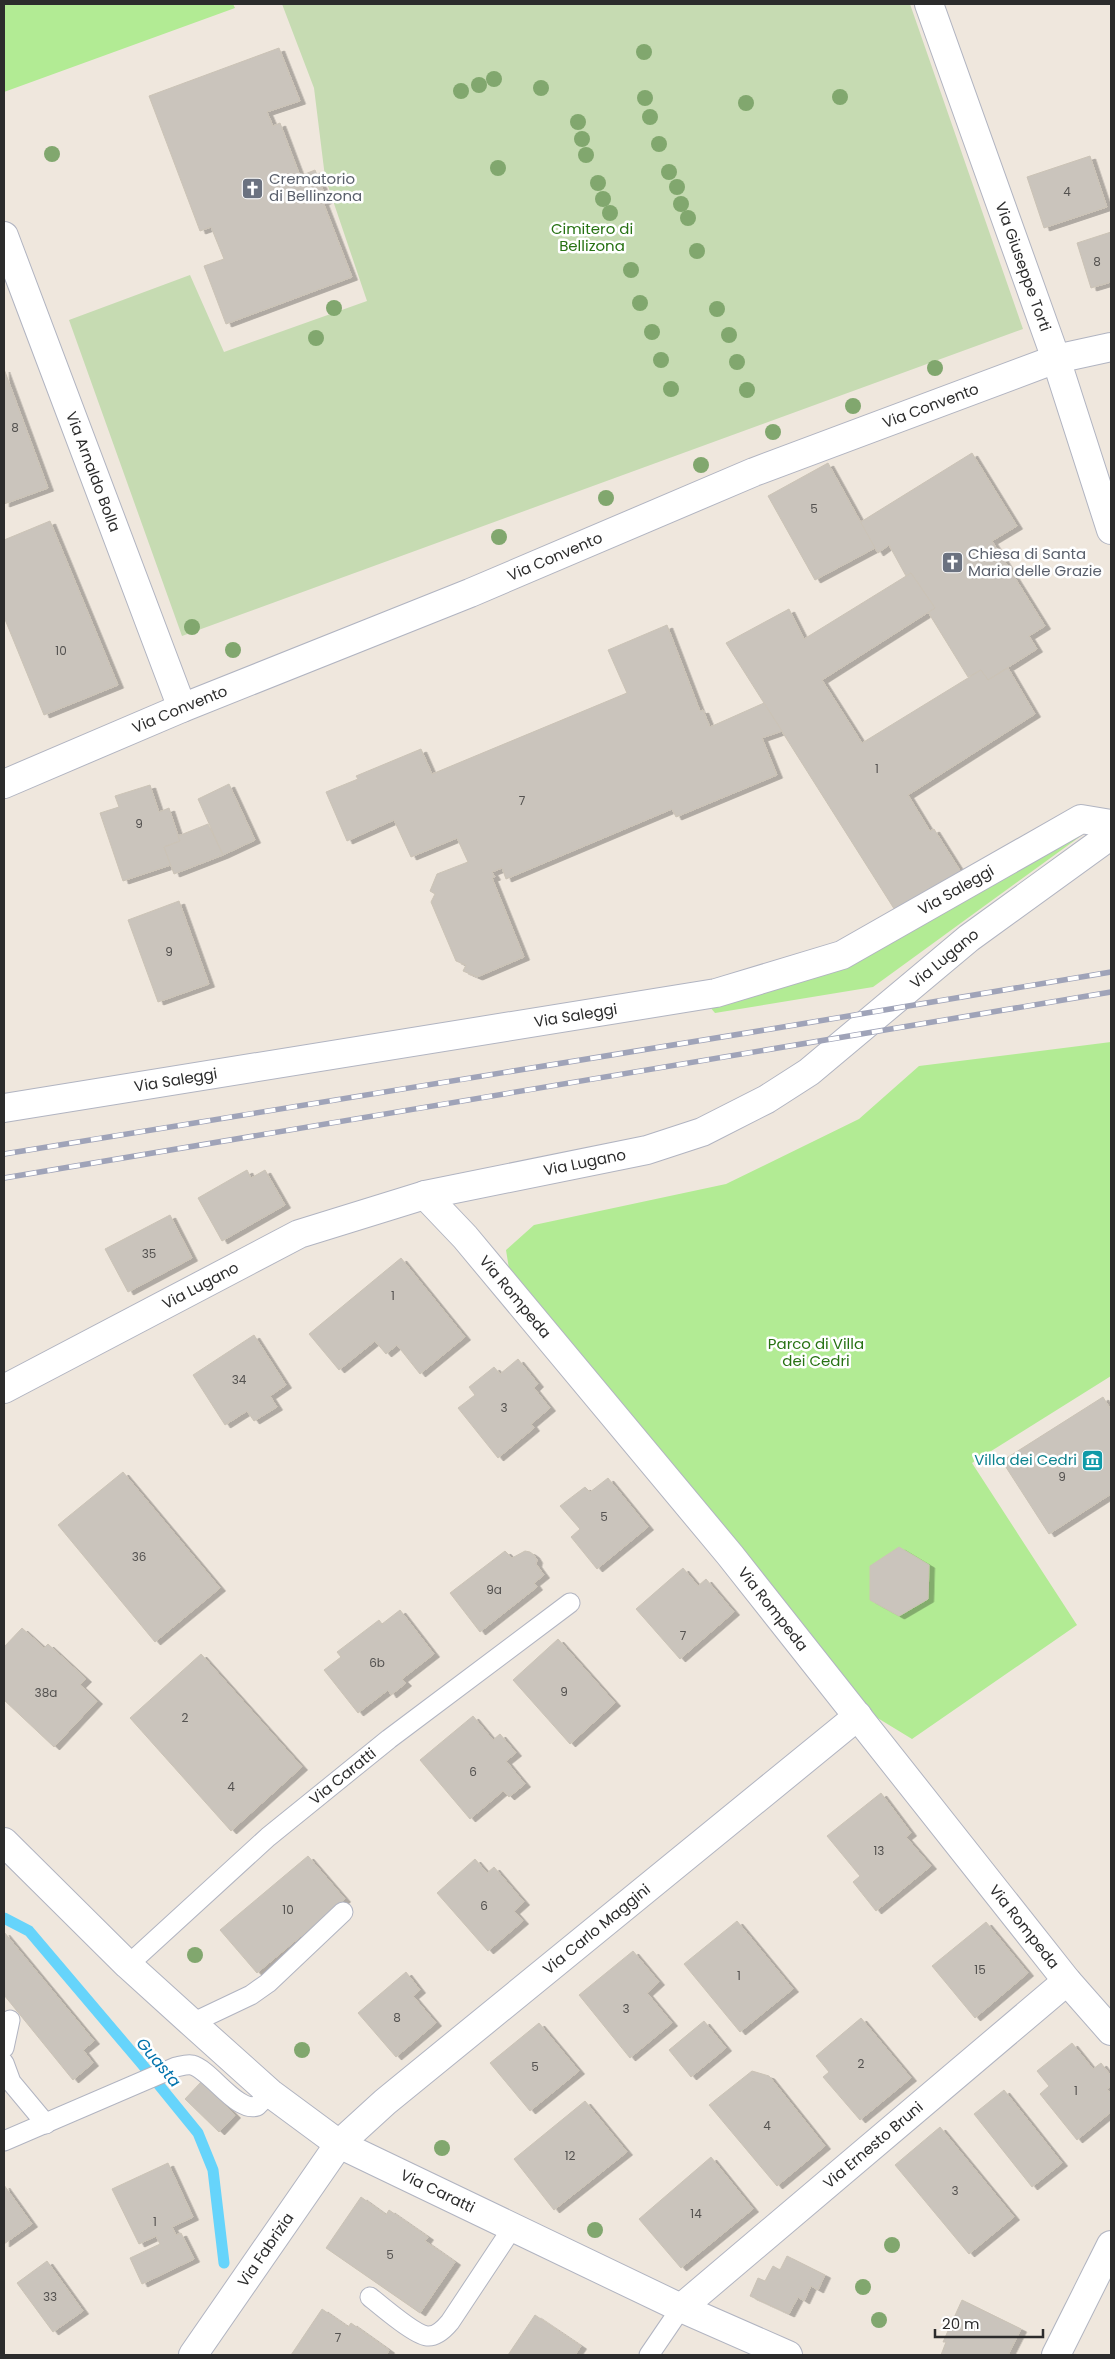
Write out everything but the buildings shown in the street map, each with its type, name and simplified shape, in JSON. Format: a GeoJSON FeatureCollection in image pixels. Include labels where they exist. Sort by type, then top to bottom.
{"type":"FeatureCollection","features":[{"type":"Feature","properties":{"kind":"street","name":"Via Giuseppe Torti"},"geometry":{"type":"LineString","coordinates":[[929,4],[1056,358],[1111,530]]}},
{"type":"Feature","properties":{"kind":"street","name":"Via Arnaldo Bolla"},"geometry":{"type":"LineString","coordinates":[[6,248],[182,708]]}},
{"type":"Feature","properties":{"kind":"street","name":"Via Convento"},"geometry":{"type":"LineString","coordinates":[[4,784],[182,708],[470,593],[754,472],[1056,358],[1111,347]]}},
{"type":"Feature","properties":{"kind":"street","name":"Via Saleggi"},"geometry":{"type":"LineString","coordinates":[[4,1108],[716,993],[842,955],[1081,819],[1111,824]]}},
{"type":"Feature","properties":{"kind":"street","name":"Via Lugano"},"geometry":{"type":"LineString","coordinates":[[4,1389],[299,1234],[425,1195],[647,1150],[702,1132],[767,1099],[809,1072],[969,938],[1111,835]]}},
{"type":"Feature","properties":{"kind":"street","name":"Via Rompeda"},"geometry":{"type":"LineString","coordinates":[[425,1195],[465,1237],[730,1555],[1067,1981],[1111,2031]]}},
{"type":"Feature","properties":{"kind":"street","name":"Via Carlo Maggini"},"geometry":{"type":"LineString","coordinates":[[338,2144],[385,2102],[858,1716]]}},
{"type":"Feature","properties":{"kind":"street","name":"Via Caratti"},"geometry":{"type":"LineString","coordinates":[[4,1842],[128,1965],[192,2023],[270,2093],[338,2144],[681,2308],[788,2355]]}},
{"type":"Feature","properties":{"kind":"street","name":"Via Ernesto Bruni"},"geometry":{"type":"LineString","coordinates":[[681,2308],[1067,1981]]}},
{"type":"Feature","properties":{"kind":"street","name":"Via Fabrizia"},"geometry":{"type":"LineString","coordinates":[[192,2355],[338,2144]]}},
{"type":"Feature","properties":{"kind":"street"},"geometry":{"type":"LineString","coordinates":[[1056,2355],[1111,2245]]}},
{"type":"Feature","properties":{"kind":"lane","name":"Via Caratti"},"geometry":{"type":"LineString","coordinates":[[128,1965],[268,1837],[389,1739],[570,1603]]}},
{"type":"Feature","properties":{"kind":"lane"},"geometry":{"type":"LineString","coordinates":[[192,2023],[251,1995],[268,1983],[343,1912]]}},
{"type":"Feature","properties":{"kind":"lane"},"geometry":{"type":"LineString","coordinates":[[4,2048],[10,2020]]}},
{"type":"Feature","properties":{"kind":"lane"},"geometry":{"type":"LineString","coordinates":[[4,2063],[11,2082],[46,2124]]}},
{"type":"Feature","properties":{"kind":"lane"},"geometry":{"type":"LineString","coordinates":[[4,2142],[176,2067],[193,2066],[236,2099],[252,2108],[270,2093]]}},
{"type":"Feature","properties":{"kind":"lane"},"geometry":{"type":"LineString","coordinates":[[370,2298],[418,2333],[428,2336],[435,2334],[444,2329],[450,2322],[513,2227]]}},
{"type":"Feature","properties":{"kind":"lane"},"geometry":{"type":"LineString","coordinates":[[649,2355],[681,2308]]}},
{"type":"Feature","properties":{"kind":"green space"},"geometry":{"type":"Polygon","coordinates":[[[4,4],[233,4],[235,8],[4,92],[4,4]]]}},
{"type":"Feature","properties":{"kind":"green space","name":"Cimitero di Bellizona"},"geometry":{"type":"Polygon","coordinates":[[[282,4],[910,4],[1023,329],[182,636],[69,320],[190,275],[224,352],[367,301],[325,177],[314,88],[282,4]]]}},
{"type":"Feature","properties":{"kind":"green space"},"geometry":{"type":"Polygon","coordinates":[[[1088,826],[1089,830],[873,987],[715,1013],[710,1007],[1088,826]]]}},
{"type":"Feature","properties":{"kind":"green space","name":"Parco di Villa dei Cedri"},"geometry":{"type":"Polygon","coordinates":[[[1111,1042],[1111,1376],[972,1463],[1077,1625],[912,1739],[871,1714],[511,1281],[506,1250],[534,1225],[726,1184],[859,1119],[919,1066],[1111,1042]]]}},
{"type":"Feature","properties":{"kind":"waterway","name":"Guasta"},"geometry":{"type":"LineString","coordinates":[[4,1918],[29,1931],[198,2133],[213,2170],[224,2263]]}},
{"type":"Feature","properties":{"kind":"railway"},"geometry":{"type":"LineString","coordinates":[[4,1154],[1111,972]]}},
{"type":"Feature","properties":{"kind":"railway"},"geometry":{"type":"LineString","coordinates":[[4,1178],[1111,992]]}},
{"type":"Feature","properties":{"kind":"place","name":"Crematorio di Bellinzona"},"geometry":{"type":"Point","coordinates":[253,188]}},
{"type":"Feature","properties":{"kind":"place","name":"Chiesa di Santa Maria delle Grazie"},"geometry":{"type":"Point","coordinates":[952,563]}},
{"type":"Feature","properties":{"kind":"place","name":"Villa dei Cedri"},"geometry":{"type":"Point","coordinates":[1093,1460]}}]}
